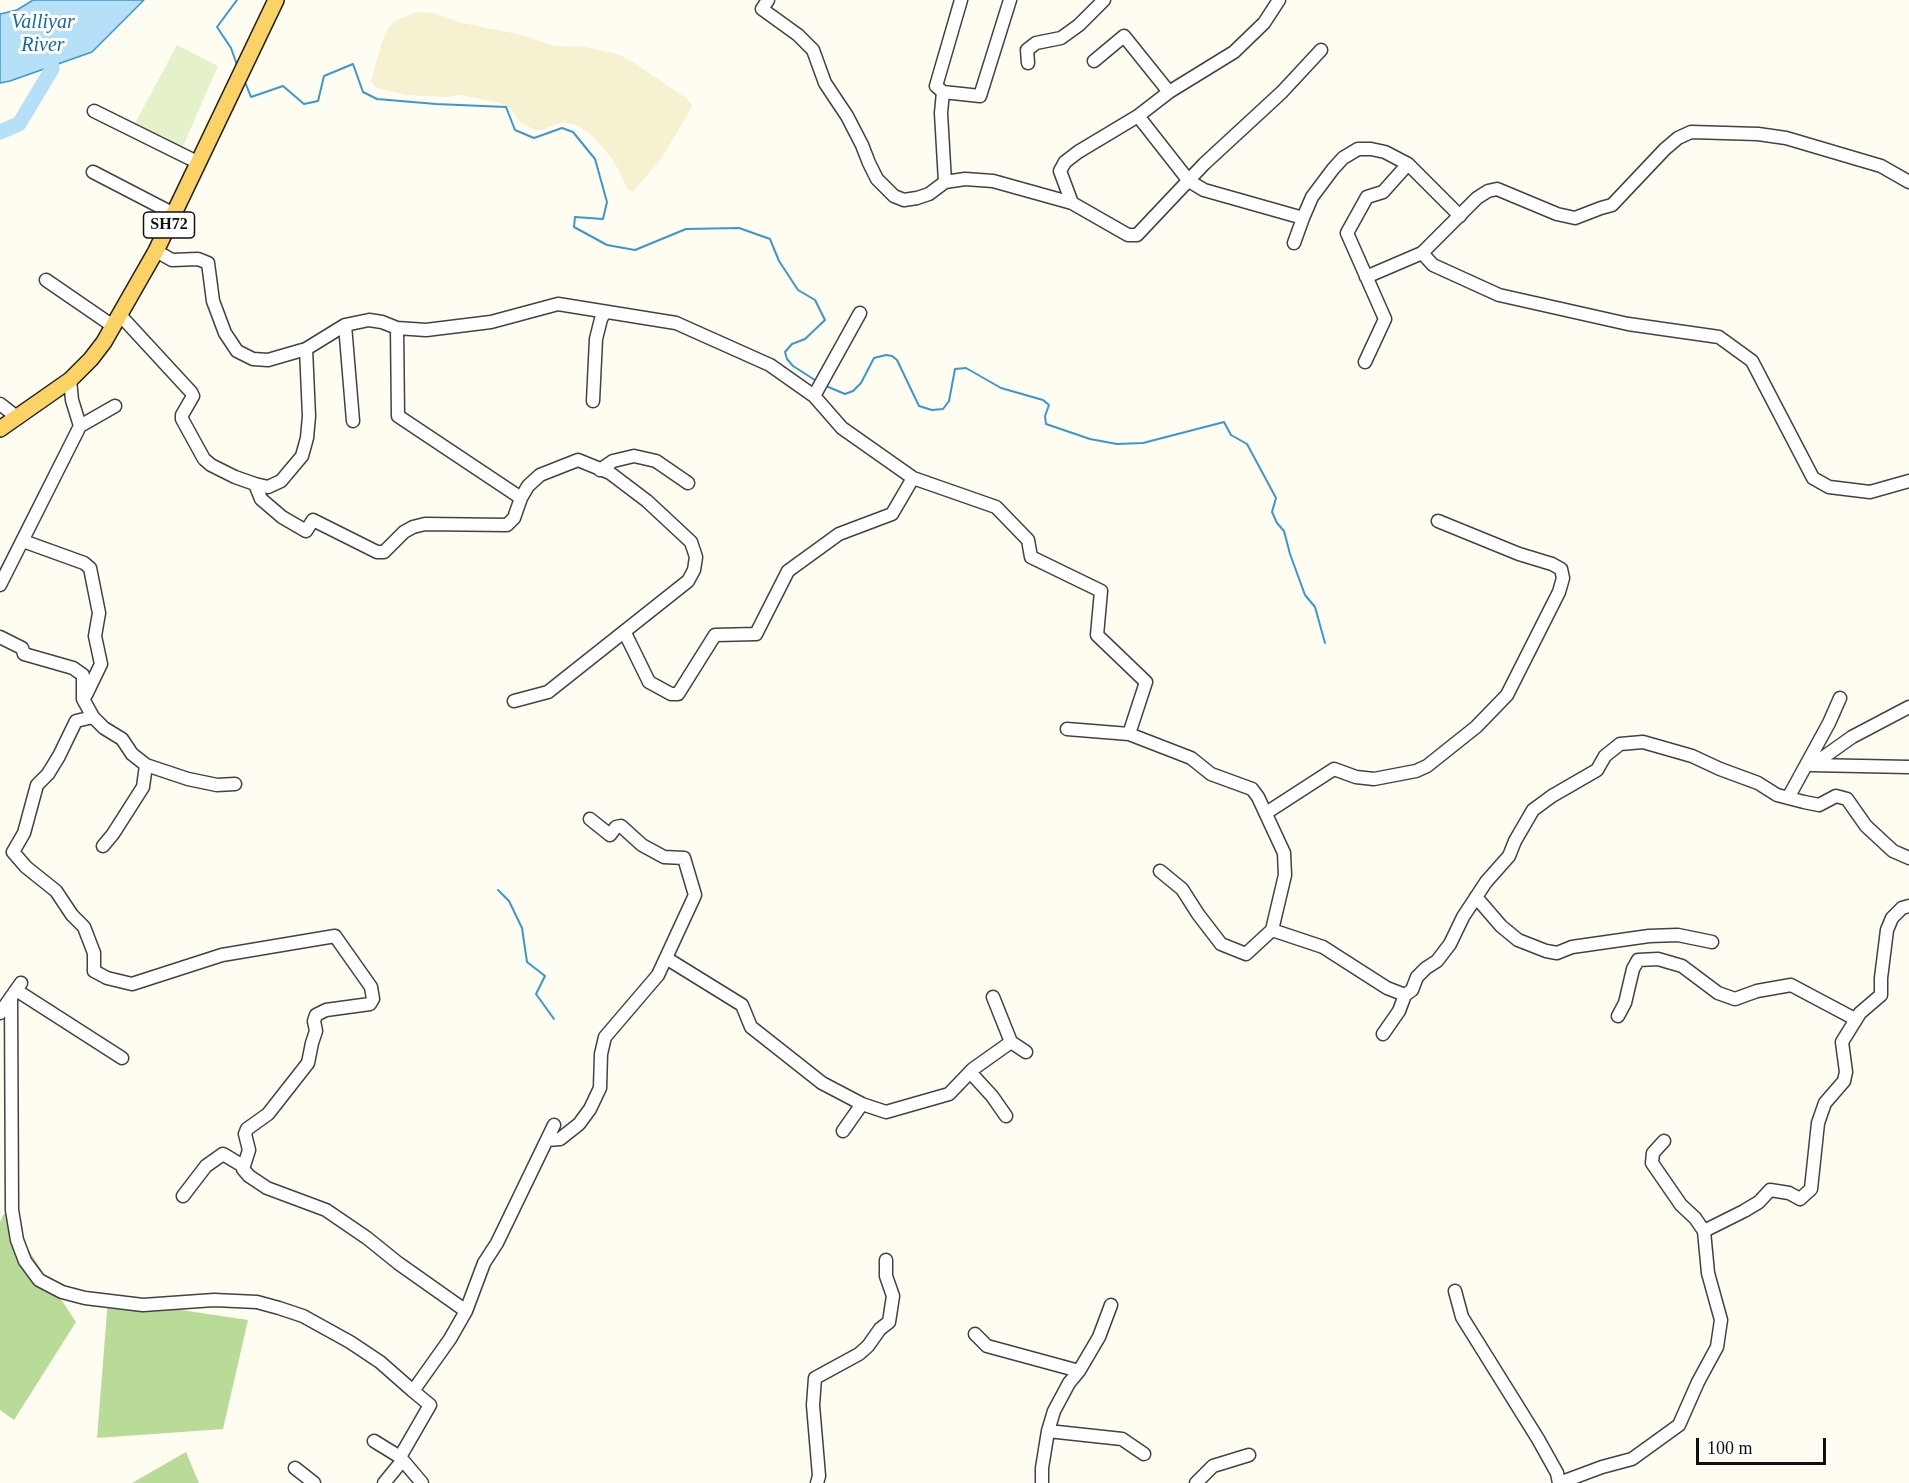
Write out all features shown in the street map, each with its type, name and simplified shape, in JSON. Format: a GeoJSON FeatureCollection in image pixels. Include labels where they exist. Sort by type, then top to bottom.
{"type":"FeatureCollection","features":[{"type":"Feature","properties":{"kind":"main road","name":"SH72"},"geometry":{"type":"LineString","coordinates":[[0,429],[70,380],[104,342],[156,251],[276,0]]}},
{"type":"Feature","properties":{"kind":"main road","name":"SH72"},"geometry":{"type":"LineString","coordinates":[[0,439],[18,418]]}},
{"type":"Feature","properties":{"kind":"street"},"geometry":{"type":"LineString","coordinates":[[768,0],[762,9],[798,34],[813,50],[825,82],[847,116],[869,163],[878,179],[894,195],[904,200],[917,198],[929,194],[945,182],[965,179],[993,182],[1072,203],[1128,235],[1137,235],[1189,181],[1282,92],[1321,50]]}},
{"type":"Feature","properties":{"kind":"street"},"geometry":{"type":"LineString","coordinates":[[961,0],[936,86],[943,92],[980,96],[1010,0]]}},
{"type":"Feature","properties":{"kind":"street"},"geometry":{"type":"LineString","coordinates":[[1028,63],[1027,50],[1036,43],[1061,38],[1079,25],[1104,0]]}},
{"type":"Feature","properties":{"kind":"street"},"geometry":{"type":"LineString","coordinates":[[1072,203],[1060,171],[1065,162],[1138,116],[1169,92],[1234,52],[1264,23],[1279,0]]}},
{"type":"Feature","properties":{"kind":"street"},"geometry":{"type":"LineString","coordinates":[[1094,61],[1124,36],[1169,92]]}},
{"type":"Feature","properties":{"kind":"street"},"geometry":{"type":"LineString","coordinates":[[943,92],[941,113],[945,182]]}},
{"type":"Feature","properties":{"kind":"street"},"geometry":{"type":"LineString","coordinates":[[94,111],[199,163]]}},
{"type":"Feature","properties":{"kind":"street"},"geometry":{"type":"LineString","coordinates":[[1138,116],[1189,181],[1213,193],[1303,218]]}},
{"type":"Feature","properties":{"kind":"street"},"geometry":{"type":"LineString","coordinates":[[1366,277],[1422,253],[1477,198],[1488,191],[1497,189],[1567,217],[1575,218],[1601,207],[1612,206],[1665,149],[1678,138],[1691,132],[1758,134],[1786,138],[1881,166],[1909,182]]}},
{"type":"Feature","properties":{"kind":"street"},"geometry":{"type":"LineString","coordinates":[[1294,243],[1312,197],[1343,158],[1358,149],[1385,152],[1408,165],[1460,216]]}},
{"type":"Feature","properties":{"kind":"street"},"geometry":{"type":"LineString","coordinates":[[1365,362],[1385,319],[1347,233],[1367,197],[1383,192],[1408,165]]}},
{"type":"Feature","properties":{"kind":"street"},"geometry":{"type":"LineString","coordinates":[[93,172],[174,214]]}},
{"type":"Feature","properties":{"kind":"street"},"geometry":{"type":"LineString","coordinates":[[156,251],[172,260],[198,259],[208,263],[213,301],[225,333],[237,351],[253,359],[268,360],[306,349],[345,325],[369,320],[397,328],[426,330],[491,322],[558,304],[676,323],[770,366],[816,393],[842,428],[913,478],[996,507],[1028,540],[1031,557],[1101,591],[1097,635],[1146,682],[1129,734]]}},
{"type":"Feature","properties":{"kind":"street"},"geometry":{"type":"LineString","coordinates":[[1422,253],[1433,265],[1499,295],[1628,324],[1719,337],[1752,361],[1813,478],[1829,488],[1870,492],[1909,481]]}},
{"type":"Feature","properties":{"kind":"street"},"geometry":{"type":"LineString","coordinates":[[46,280],[116,321],[191,392],[193,396],[182,419],[204,459],[219,469],[255,484],[268,487],[281,481],[302,456],[307,438],[309,416],[306,349]]}},
{"type":"Feature","properties":{"kind":"street"},"geometry":{"type":"LineString","coordinates":[[593,401],[596,339],[600,319],[605,312]]}},
{"type":"Feature","properties":{"kind":"street"},"geometry":{"type":"LineString","coordinates":[[816,393],[860,313]]}},
{"type":"Feature","properties":{"kind":"street"},"geometry":{"type":"LineString","coordinates":[[345,325],[353,421]]}},
{"type":"Feature","properties":{"kind":"street"},"geometry":{"type":"LineString","coordinates":[[397,328],[398,416],[521,498]]}},
{"type":"Feature","properties":{"kind":"street"},"geometry":{"type":"LineString","coordinates":[[70,380],[72,400],[80,426]]}},
{"type":"Feature","properties":{"kind":"street"},"geometry":{"type":"LineString","coordinates":[[0,404],[18,418]]}},
{"type":"Feature","properties":{"kind":"street"},"geometry":{"type":"LineString","coordinates":[[0,585],[80,426],[115,406]]}},
{"type":"Feature","properties":{"kind":"street"},"geometry":{"type":"LineString","coordinates":[[600,470],[613,461],[634,456],[656,461],[688,483]]}},
{"type":"Feature","properties":{"kind":"street"},"geometry":{"type":"LineString","coordinates":[[255,484],[261,499],[282,517],[306,531],[313,520],[377,552],[384,552],[404,532],[425,524],[507,525],[514,518],[528,486],[540,475],[578,460],[610,473],[664,516],[691,542],[696,557],[694,570],[688,581],[548,692],[514,701]]}},
{"type":"Feature","properties":{"kind":"street"},"geometry":{"type":"LineString","coordinates":[[625,633],[649,682],[671,694],[678,694],[715,636],[756,633],[788,571],[839,534],[892,514],[913,478]]}},
{"type":"Feature","properties":{"kind":"street"},"geometry":{"type":"LineString","coordinates":[[1266,813],[1335,769],[1356,777],[1374,779],[1416,771],[1427,766],[1476,727],[1507,695],[1559,592],[1563,578],[1561,568],[1519,555],[1438,521]]}},
{"type":"Feature","properties":{"kind":"street"},"geometry":{"type":"LineString","coordinates":[[23,541],[84,563],[90,568],[99,613],[95,636],[101,664],[84,699]]}},
{"type":"Feature","properties":{"kind":"street"},"geometry":{"type":"LineString","coordinates":[[0,637],[22,648],[24,654],[73,668],[83,675],[84,699],[93,717],[104,729],[122,739],[132,754],[146,765],[188,779],[217,785],[235,784]]}},
{"type":"Feature","properties":{"kind":"street"},"geometry":{"type":"LineString","coordinates":[[1788,798],[1810,765],[1840,698]]}},
{"type":"Feature","properties":{"kind":"street"},"geometry":{"type":"LineString","coordinates":[[1810,765],[1852,737],[1909,707]]}},
{"type":"Feature","properties":{"kind":"street"},"geometry":{"type":"LineString","coordinates":[[93,717],[76,721],[59,756],[48,774],[37,785],[24,833],[13,852],[34,874],[56,891],[72,915],[84,927],[94,953],[94,971],[106,978],[132,984],[222,955],[335,936],[371,987],[373,999],[370,1004],[326,1010],[316,1015],[314,1021],[316,1031],[308,1063],[268,1114],[247,1130],[249,1150],[243,1166],[244,1172],[267,1188],[331,1213],[466,1311]]}},
{"type":"Feature","properties":{"kind":"street"},"geometry":{"type":"LineString","coordinates":[[1067,729],[1129,734],[1191,758],[1211,774],[1252,789],[1284,853],[1284,875],[1272,930],[1246,954],[1221,944],[1182,889],[1160,871]]}},
{"type":"Feature","properties":{"kind":"street"},"geometry":{"type":"LineString","coordinates":[[1383,1034],[1399,1011],[1405,995],[1412,990],[1417,977],[1437,961],[1450,944],[1486,882],[1509,856],[1533,810],[1551,795],[1597,770],[1605,756],[1620,744],[1643,742],[1692,756],[1788,798],[1819,805],[1836,796],[1847,799],[1866,826],[1893,851],[1909,858]]}},
{"type":"Feature","properties":{"kind":"street"},"geometry":{"type":"LineString","coordinates":[[103,846],[142,787],[146,765]]}},
{"type":"Feature","properties":{"kind":"street"},"geometry":{"type":"LineString","coordinates":[[1810,765],[1909,767]]}},
{"type":"Feature","properties":{"kind":"street"},"geometry":{"type":"LineString","coordinates":[[547,1140],[560,1139],[579,1124],[590,1109],[600,1088],[604,1037],[658,975],[695,895],[684,858],[664,857],[642,845],[621,826],[616,827],[610,835],[590,819]]}},
{"type":"Feature","properties":{"kind":"street"},"geometry":{"type":"LineString","coordinates":[[1476,897],[1501,926],[1518,940],[1545,951],[1557,953],[1572,947],[1649,936],[1678,935],[1712,942]]}},
{"type":"Feature","properties":{"kind":"street"},"geometry":{"type":"LineString","coordinates":[[1704,1231],[1759,1202],[1770,1190],[1789,1193],[1800,1199],[1811,1189],[1818,1123],[1825,1104],[1844,1081],[1846,1072],[1842,1042],[1855,1019],[1874,999],[1881,995],[1887,930],[1892,918],[1902,908],[1909,906]]}},
{"type":"Feature","properties":{"kind":"street"},"geometry":{"type":"LineString","coordinates":[[1272,930],[1323,947],[1387,988],[1405,995]]}},
{"type":"Feature","properties":{"kind":"street"},"geometry":{"type":"LineString","coordinates":[[666,958],[742,1005],[751,1027],[822,1083],[862,1104],[886,1112],[949,1094],[970,1072],[1011,1042]]}},
{"type":"Feature","properties":{"kind":"street"},"geometry":{"type":"LineString","coordinates":[[1618,1016],[1625,1003],[1633,969],[1638,960],[1658,959],[1682,966],[1718,993],[1736,999],[1757,991],[1791,986],[1855,1019]]}},
{"type":"Feature","properties":{"kind":"street"},"geometry":{"type":"LineString","coordinates":[[0,1013],[16,990]]}},
{"type":"Feature","properties":{"kind":"street"},"geometry":{"type":"LineString","coordinates":[[16,990],[6,1040],[12,1210],[17,1240],[25,1261],[39,1280],[73,1295],[143,1305],[214,1300],[257,1302],[303,1316],[350,1342],[380,1362],[430,1405],[401,1459],[384,1483]]}},
{"type":"Feature","properties":{"kind":"street"},"geometry":{"type":"LineString","coordinates":[[16,990],[122,1058]]}},
{"type":"Feature","properties":{"kind":"street"},"geometry":{"type":"LineString","coordinates":[[993,997],[1011,1042],[1026,1052]]}},
{"type":"Feature","properties":{"kind":"street"},"geometry":{"type":"LineString","coordinates":[[970,1072],[992,1096],[1006,1116]]}},
{"type":"Feature","properties":{"kind":"street"},"geometry":{"type":"LineString","coordinates":[[843,1131],[862,1104]]}},
{"type":"Feature","properties":{"kind":"street"},"geometry":{"type":"LineString","coordinates":[[413,1391],[466,1311],[484,1263],[497,1243],[554,1125]]}},
{"type":"Feature","properties":{"kind":"street"},"geometry":{"type":"LineString","coordinates":[[1455,1290],[1462,1317],[1538,1439],[1557,1473],[1559,1483],[1632,1459],[1679,1425],[1717,1347],[1721,1320],[1708,1273],[1704,1231],[1695,1218],[1681,1205],[1652,1163],[1653,1153],[1664,1141]]}},
{"type":"Feature","properties":{"kind":"street"},"geometry":{"type":"LineString","coordinates":[[183,1196],[206,1166],[223,1154],[243,1166]]}},
{"type":"Feature","properties":{"kind":"street"},"geometry":{"type":"LineString","coordinates":[[817,1483],[819,1476],[813,1405],[815,1378],[859,1354],[868,1346],[879,1329],[889,1322],[893,1296],[886,1276],[886,1260]]}},
{"type":"Feature","properties":{"kind":"street"},"geometry":{"type":"LineString","coordinates":[[1042,1483],[1048,1431],[1054,1411],[1099,1337],[1111,1305]]}},
{"type":"Feature","properties":{"kind":"street"},"geometry":{"type":"LineString","coordinates":[[975,1334],[987,1346],[1079,1371]]}},
{"type":"Feature","properties":{"kind":"street"},"geometry":{"type":"LineString","coordinates":[[1048,1431],[1122,1439],[1144,1454]]}},
{"type":"Feature","properties":{"kind":"street"},"geometry":{"type":"LineString","coordinates":[[374,1441],[401,1459],[422,1483]]}},
{"type":"Feature","properties":{"kind":"street"},"geometry":{"type":"LineString","coordinates":[[1196,1483],[1213,1466],[1249,1455]]}},
{"type":"Feature","properties":{"kind":"street"},"geometry":{"type":"LineString","coordinates":[[295,1468],[314,1483]]}},
{"type":"Feature","properties":{"kind":"shaded area"},"geometry":{"type":"Polygon","coordinates":[[[417,12],[433,13],[462,23],[517,34],[555,46],[585,47],[617,54],[686,98],[692,107],[663,156],[633,192],[627,188],[607,152],[590,134],[577,125],[562,122],[542,130],[535,130],[521,123],[512,110],[500,103],[461,95],[444,97],[406,95],[376,88],[371,81],[382,42],[389,27],[395,21],[417,12]]]}},
{"type":"Feature","properties":{"kind":"green space"},"geometry":{"type":"Polygon","coordinates":[[[177,45],[218,66],[180,153],[133,127],[177,45]]]}},
{"type":"Feature","properties":{"kind":"green space"},"geometry":{"type":"Polygon","coordinates":[[[4,1213],[76,1322],[14,1420],[0,1410],[0,1222],[4,1213]]]}},
{"type":"Feature","properties":{"kind":"green space"},"geometry":{"type":"Polygon","coordinates":[[[108,1299],[248,1320],[223,1429],[97,1438],[108,1299]]]}},
{"type":"Feature","properties":{"kind":"green space"},"geometry":{"type":"Polygon","coordinates":[[[186,1452],[199,1483],[132,1483],[186,1452]]]}},
{"type":"Feature","properties":{"kind":"water","name":"Valliyar River"},"geometry":{"type":"Polygon","coordinates":[[[33,0],[144,0],[92,52],[0,83],[0,14],[17,10],[33,0]]]}},
{"type":"Feature","properties":{"kind":"waterway"},"geometry":{"type":"LineString","coordinates":[[237,0],[217,27],[231,48],[237,65]]}},
{"type":"Feature","properties":{"kind":"waterway"},"geometry":{"type":"LineString","coordinates":[[0,132],[19,124],[52,69],[48,46]]}},
{"type":"Feature","properties":{"kind":"waterway"},"geometry":{"type":"LineString","coordinates":[[245,82],[251,97],[283,86],[304,104],[318,101],[324,76],[353,64],[363,92],[377,99],[506,107],[515,130],[534,138],[562,128],[573,132],[595,159],[607,202],[603,219],[575,217],[574,227],[607,245],[635,250],[686,229],[739,228],[770,239],[779,261],[798,290],[815,300],[825,320],[805,339],[792,344],[785,352],[793,366],[818,382]]}},
{"type":"Feature","properties":{"kind":"waterway"},"geometry":{"type":"LineString","coordinates":[[826,386],[845,394],[853,391],[861,383],[874,358],[886,355],[897,360],[919,406],[932,410],[943,409],[949,401],[955,369],[966,368],[1001,388],[1043,400],[1049,405],[1045,416],[1046,424],[1090,439],[1117,444],[1143,443],[1224,422],[1231,435],[1247,444],[1276,498],[1272,512],[1284,531],[1305,595],[1315,607],[1325,643]]}},
{"type":"Feature","properties":{"kind":"waterway"},"geometry":{"type":"LineString","coordinates":[[498,890],[509,901],[522,928],[527,962],[545,976],[536,994],[554,1019]]}}]}
